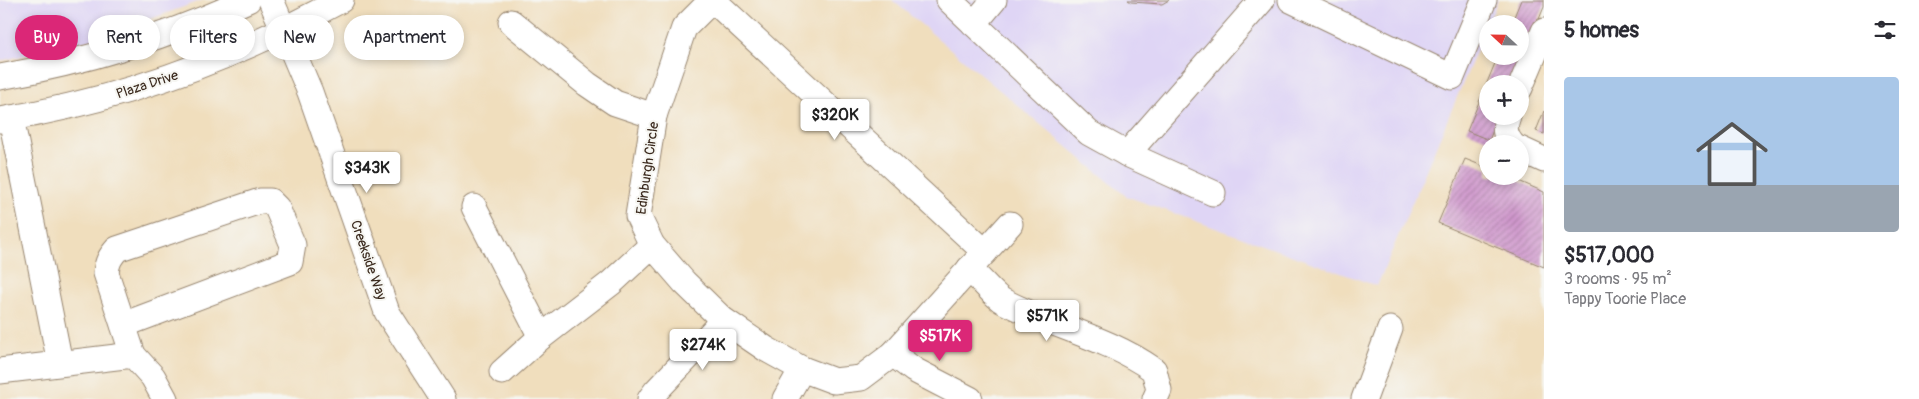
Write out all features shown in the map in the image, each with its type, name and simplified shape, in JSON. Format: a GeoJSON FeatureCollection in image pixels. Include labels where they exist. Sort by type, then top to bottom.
{"type":"FeatureCollection","features":[{"type":"Feature","properties":{"kind":"street"},"geometry":{"type":"LineString","coordinates":[[0,77],[61,65],[142,43],[248,0]]}},
{"type":"Feature","properties":{"kind":"street","name":"Creekside Way"},"geometry":{"type":"LineString","coordinates":[[271,0],[278,15]]}},
{"type":"Feature","properties":{"kind":"street","name":"Plaza Drive"},"geometry":{"type":"LineString","coordinates":[[313,15],[341,0]]}},
{"type":"Feature","properties":{"kind":"street","name":"Edinburgh Circle"},"geometry":{"type":"LineString","coordinates":[[977,261],[713,0],[684,28],[654,116],[638,216],[652,245],[684,282],[722,319],[766,349],[802,368],[834,381],[861,378],[893,354],[977,261],[1010,224]]}},
{"type":"Feature","properties":{"kind":"street"},"geometry":{"type":"LineString","coordinates":[[949,0],[1089,133],[1127,154],[1213,193]]}},
{"type":"Feature","properties":{"kind":"street"},"geometry":{"type":"LineString","coordinates":[[974,24],[994,0]]}},
{"type":"Feature","properties":{"kind":"street"},"geometry":{"type":"LineString","coordinates":[[1127,154],[1262,0]]}},
{"type":"Feature","properties":{"kind":"street"},"geometry":{"type":"LineString","coordinates":[[1291,0],[1452,77],[1484,0]]}},
{"type":"Feature","properties":{"kind":"street"},"geometry":{"type":"LineString","coordinates":[[511,22],[587,84],[615,104],[654,116]]}},
{"type":"Feature","properties":{"kind":"street"},"geometry":{"type":"LineString","coordinates":[[1525,75],[1544,30]]}},
{"type":"Feature","properties":{"kind":"street","name":"Plaza Drive"},"geometry":{"type":"LineString","coordinates":[[6,119],[80,104],[155,83],[265,39]]}},
{"type":"Feature","properties":{"kind":"street","name":"Creekside Way"},"geometry":{"type":"LineString","coordinates":[[297,60],[387,312],[443,399]]}},
{"type":"Feature","properties":{"kind":"street"},"geometry":{"type":"LineString","coordinates":[[6,119],[60,363]]}},
{"type":"Feature","properties":{"kind":"street"},"geometry":{"type":"LineString","coordinates":[[1529,153],[1544,160]]}},
{"type":"Feature","properties":{"kind":"street"},"geometry":{"type":"LineString","coordinates":[[123,324],[290,262],[293,245],[277,208],[270,202],[260,201],[117,249],[110,257],[106,272],[133,355],[153,377],[165,399]]}},
{"type":"Feature","properties":{"kind":"street"},"geometry":{"type":"LineString","coordinates":[[474,207],[541,337]]}},
{"type":"Feature","properties":{"kind":"street"},"geometry":{"type":"LineString","coordinates":[[502,372],[541,337],[611,283],[652,245]]}},
{"type":"Feature","properties":{"kind":"street"},"geometry":{"type":"LineString","coordinates":[[977,261],[981,279],[1001,300],[1133,355],[1154,370],[1158,390],[1155,399]]}},
{"type":"Feature","properties":{"kind":"street"},"geometry":{"type":"LineString","coordinates":[[650,399],[656,390],[714,330],[722,319]]}},
{"type":"Feature","properties":{"kind":"street"},"geometry":{"type":"LineString","coordinates":[[1364,399],[1390,329]]}},
{"type":"Feature","properties":{"kind":"street"},"geometry":{"type":"LineString","coordinates":[[893,354],[914,370],[970,399]]}},
{"type":"Feature","properties":{"kind":"street"},"geometry":{"type":"LineString","coordinates":[[0,371],[133,355]]}},
{"type":"Feature","properties":{"kind":"street"},"geometry":{"type":"LineString","coordinates":[[785,399],[802,368]]}},
{"type":"Feature","properties":{"kind":"shaded area"},"geometry":{"type":"Polygon","coordinates":[[[0,0],[203,0],[160,15],[88,15],[88,41],[78,43],[78,15],[15,15],[15,58],[0,61],[0,0]]]}},
{"type":"Feature","properties":{"kind":"shaded area"},"geometry":{"type":"Polygon","coordinates":[[[892,0],[1498,0],[1492,15],[1479,15],[1479,45],[1377,286],[1126,196],[892,0]]]}},
{"type":"Feature","properties":{"kind":"building"},"geometry":{"type":"Polygon","coordinates":[[[1128,0],[1169,0],[1162,4],[1131,2],[1128,0]]]}},
{"type":"Feature","properties":{"kind":"building"},"geometry":{"type":"Polygon","coordinates":[[[1521,0],[1544,0],[1544,7],[1532,36],[1529,35],[1529,15],[1515,15],[1521,0]]]}},
{"type":"Feature","properties":{"kind":"building"},"geometry":{"type":"Polygon","coordinates":[[[1494,65],[1520,65],[1516,75],[1490,75],[1494,65]]]}},
{"type":"Feature","properties":{"kind":"building"},"geometry":{"type":"Polygon","coordinates":[[[1479,102],[1479,125],[1495,125],[1491,135],[1479,136],[1467,131],[1479,102]]]}},
{"type":"Feature","properties":{"kind":"building"},"geometry":{"type":"Polygon","coordinates":[[[1544,111],[1544,134],[1536,131],[1544,111]]]}},
{"type":"Feature","properties":{"kind":"building"},"geometry":{"type":"Polygon","coordinates":[[[1465,159],[1479,164],[1479,185],[1528,185],[1544,192],[1544,267],[1438,223],[1465,159]]]}}]}
